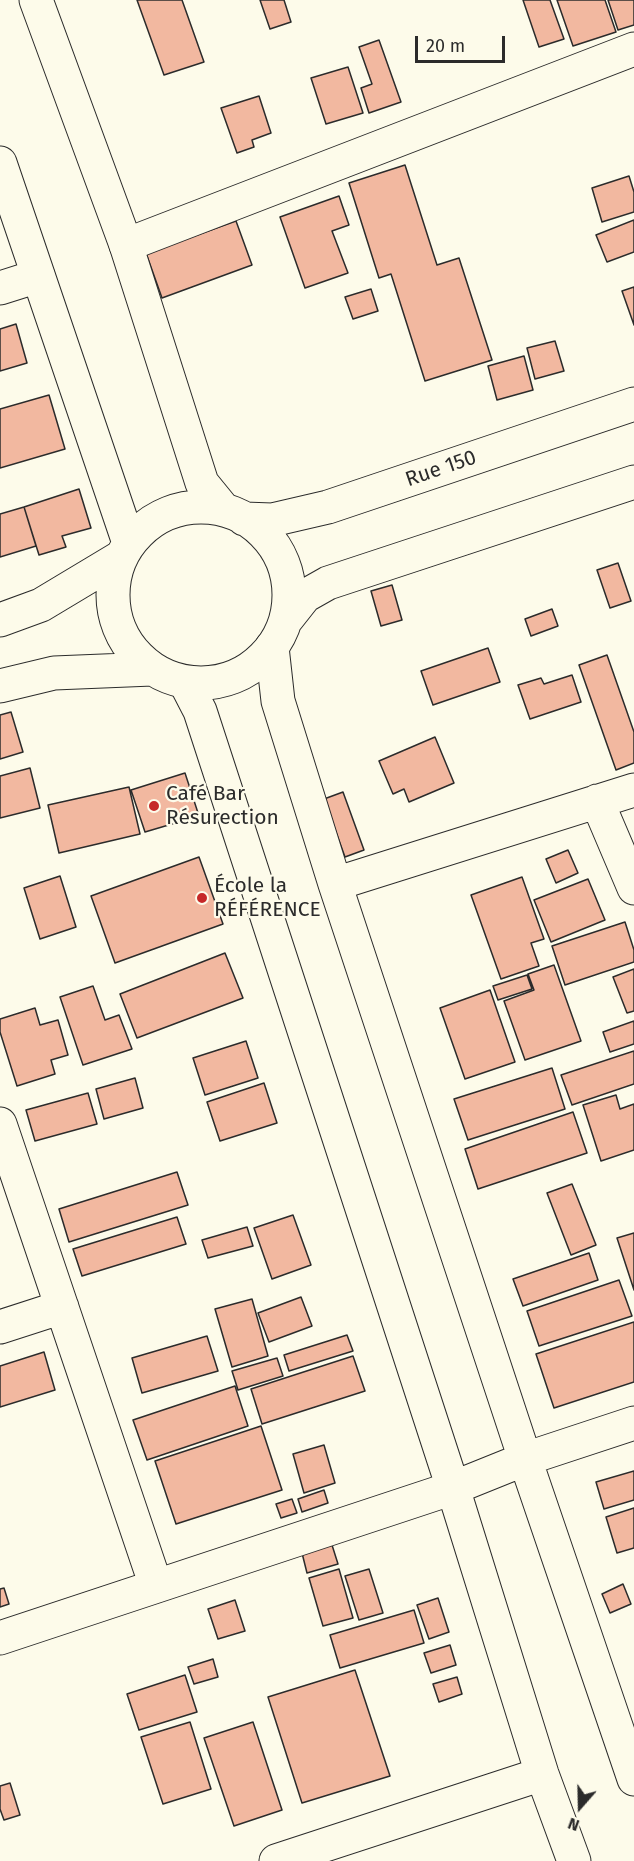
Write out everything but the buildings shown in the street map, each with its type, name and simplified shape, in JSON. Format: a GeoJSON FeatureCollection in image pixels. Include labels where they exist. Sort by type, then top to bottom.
{"type":"FeatureCollection","features":[{"type":"Feature","properties":{"kind":"street"},"geometry":{"type":"LineString","coordinates":[[36,0],[126,244],[202,483],[234,514],[263,533],[278,552],[286,574],[289,597],[279,634],[278,701],[335,884],[525,1459],[634,1779]]}},
{"type":"Feature","properties":{"kind":"street"},"geometry":{"type":"LineString","coordinates":[[126,244],[634,49]]}},
{"type":"Feature","properties":{"kind":"street"},"geometry":{"type":"LineString","coordinates":[[0,163],[125,550],[112,587],[115,618],[129,647],[152,669],[185,682],[210,683],[234,677],[255,665],[306,596],[328,583],[634,482]]}},
{"type":"Feature","properties":{"kind":"street"},"geometry":{"type":"LineString","coordinates":[[0,288],[38,276]]}},
{"type":"Feature","properties":{"kind":"street","name":"Rue 150"},"geometry":{"type":"LineString","coordinates":[[234,514],[272,520],[328,507],[634,404]]}},
{"type":"Feature","properties":{"kind":"street"},"geometry":{"type":"LineString","coordinates":[[0,620],[41,605],[125,550],[148,524],[171,512],[198,507],[234,514]]}},
{"type":"Feature","properties":{"kind":"street"},"geometry":{"type":"LineString","coordinates":[[0,686],[54,673],[152,669]]}},
{"type":"Feature","properties":{"kind":"street"},"geometry":{"type":"LineString","coordinates":[[185,682],[204,722],[453,1488],[542,1774],[574,1861]]}},
{"type":"Feature","properties":{"kind":"street"},"geometry":{"type":"LineString","coordinates":[[335,884],[634,790]]}},
{"type":"Feature","properties":{"kind":"street"},"geometry":{"type":"LineString","coordinates":[[597,801],[634,888]]}},
{"type":"Feature","properties":{"kind":"street"},"geometry":{"type":"LineString","coordinates":[[0,1124],[156,1586]]}},
{"type":"Feature","properties":{"kind":"street"},"geometry":{"type":"LineString","coordinates":[[0,1328],[62,1307]]}},
{"type":"Feature","properties":{"kind":"street"},"geometry":{"type":"LineString","coordinates":[[0,1638],[453,1488],[525,1459],[634,1423]]}},
{"type":"Feature","properties":{"kind":"street"},"geometry":{"type":"LineString","coordinates":[[276,1861],[542,1774]]}},
{"type":"Feature","properties":{"kind":"place","name":"Café Bar Résurection"},"geometry":{"type":"Point","coordinates":[154,806]}},
{"type":"Feature","properties":{"kind":"place","name":"École la RÉFÉRENCE"},"geometry":{"type":"Point","coordinates":[202,898]}}]}
